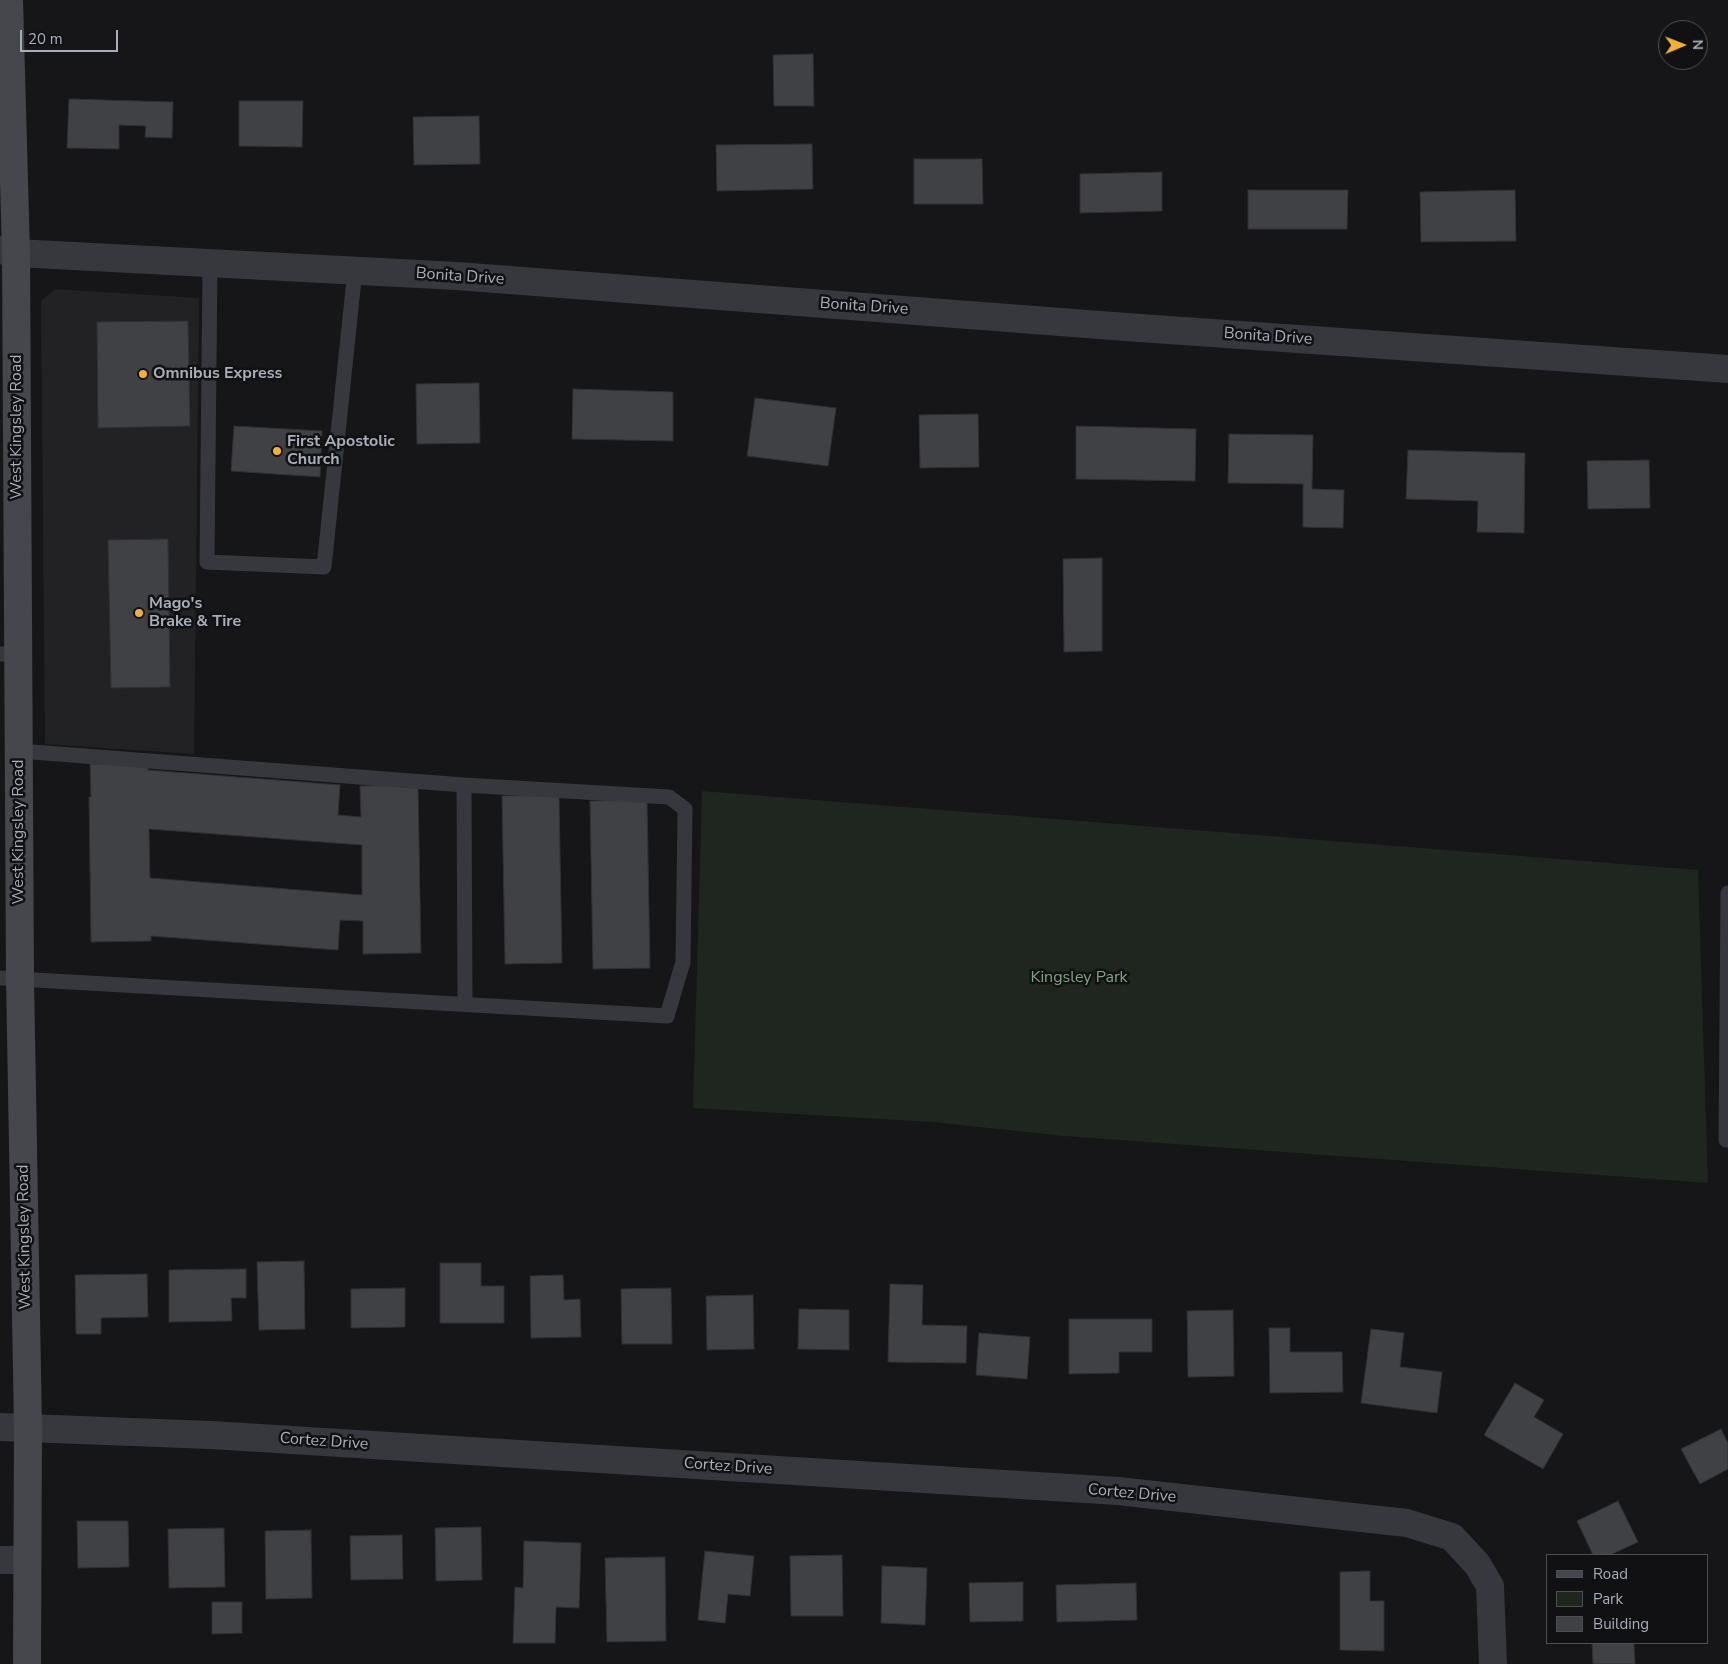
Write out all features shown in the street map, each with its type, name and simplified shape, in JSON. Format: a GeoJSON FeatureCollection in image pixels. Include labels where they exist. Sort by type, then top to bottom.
{"type":"FeatureCollection","features":[{"type":"Feature","properties":{"kind":"main road","name":"West Kingsley Road"},"geometry":{"type":"LineString","coordinates":[[10,0],[8,252],[9,654],[19,751],[10,978],[28,1428],[13,1560],[27,1664]]}},
{"type":"Feature","properties":{"kind":"street","name":"Bonita Drive"},"geometry":{"type":"LineString","coordinates":[[8,252],[355,270],[1728,369]]}},
{"type":"Feature","properties":{"kind":"street","name":"Cortez Drive"},"geometry":{"type":"LineString","coordinates":[[0,1427],[211,1435],[1118,1491],[1407,1523],[1452,1537],[1477,1564],[1490,1586],[1493,1664]]}},
{"type":"Feature","properties":{"kind":"lane"},"geometry":{"type":"LineString","coordinates":[[210,262],[207,562],[324,567],[355,270]]}},
{"type":"Feature","properties":{"kind":"lane"},"geometry":{"type":"LineString","coordinates":[[10,978],[667,1016],[683,962],[684,809],[669,796],[464,785],[19,751]]}},
{"type":"Feature","properties":{"kind":"lane"},"geometry":{"type":"LineString","coordinates":[[464,785],[465,1004]]}},
{"type":"Feature","properties":{"kind":"lane"},"geometry":{"type":"LineString","coordinates":[[1728,893],[1726,1130],[1726,1140],[1728,1140]]}},
{"type":"Feature","properties":{"kind":"shaded area"},"geometry":{"type":"Polygon","coordinates":[[[55,289],[199,298],[194,754],[45,744],[41,301],[55,289]]]}},
{"type":"Feature","properties":{"kind":"green space","name":"Kingsley Park"},"geometry":{"type":"Polygon","coordinates":[[[702,791],[1698,870],[1708,1183],[1065,1136],[932,1122],[693,1108],[702,791]]]}},
{"type":"Feature","properties":{"kind":"building"},"geometry":{"type":"Polygon","coordinates":[[[813,54],[814,106],[774,106],[773,55],[813,54]]]}},
{"type":"Feature","properties":{"kind":"building"},"geometry":{"type":"Polygon","coordinates":[[[69,99],[173,102],[172,138],[145,137],[146,126],[119,125],[119,149],[67,148],[69,99]]]}},
{"type":"Feature","properties":{"kind":"building"},"geometry":{"type":"Polygon","coordinates":[[[239,101],[303,101],[302,147],[239,146],[239,101]]]}},
{"type":"Feature","properties":{"kind":"building"},"geometry":{"type":"Polygon","coordinates":[[[479,116],[480,164],[414,165],[413,117],[479,116]]]}},
{"type":"Feature","properties":{"kind":"building"},"geometry":{"type":"Polygon","coordinates":[[[812,144],[813,189],[717,191],[716,145],[812,144]]]}},
{"type":"Feature","properties":{"kind":"building"},"geometry":{"type":"Polygon","coordinates":[[[914,159],[982,159],[983,204],[914,204],[914,159]]]}},
{"type":"Feature","properties":{"kind":"building"},"geometry":{"type":"Polygon","coordinates":[[[1162,172],[1162,211],[1080,213],[1080,174],[1162,172]]]}},
{"type":"Feature","properties":{"kind":"building"},"geometry":{"type":"Polygon","coordinates":[[[1248,190],[1348,190],[1347,229],[1248,229],[1248,190]]]}},
{"type":"Feature","properties":{"kind":"building"},"geometry":{"type":"Polygon","coordinates":[[[1515,190],[1516,241],[1421,242],[1420,192],[1515,190]]]}},
{"type":"Feature","properties":{"kind":"building","name":"Omnibus Express"},"geometry":{"type":"Polygon","coordinates":[[[188,321],[190,426],[98,428],[97,322],[188,321]]]}},
{"type":"Feature","properties":{"kind":"building"},"geometry":{"type":"Polygon","coordinates":[[[479,383],[480,443],[417,444],[416,384],[479,383]]]}},
{"type":"Feature","properties":{"kind":"building"},"geometry":{"type":"Polygon","coordinates":[[[573,389],[673,392],[673,441],[572,439],[573,389]]]}},
{"type":"Feature","properties":{"kind":"building"},"geometry":{"type":"Polygon","coordinates":[[[755,398],[836,408],[828,466],[747,456],[755,398]]]}},
{"type":"Feature","properties":{"kind":"building"},"geometry":{"type":"Polygon","coordinates":[[[978,414],[979,467],[920,468],[919,415],[978,414]]]}},
{"type":"Feature","properties":{"kind":"building","name":"First Apostolic Church"},"geometry":{"type":"Polygon","coordinates":[[[234,426],[322,431],[320,477],[231,471],[234,426]]]}},
{"type":"Feature","properties":{"kind":"building"},"geometry":{"type":"Polygon","coordinates":[[[1076,426],[1196,429],[1195,481],[1076,479],[1076,426]]]}},
{"type":"Feature","properties":{"kind":"building"},"geometry":{"type":"Polygon","coordinates":[[[1229,434],[1313,435],[1312,489],[1344,490],[1343,528],[1303,527],[1303,484],[1228,483],[1229,434]]]}},
{"type":"Feature","properties":{"kind":"building"},"geometry":{"type":"Polygon","coordinates":[[[1408,450],[1525,453],[1524,533],[1477,532],[1478,501],[1406,499],[1408,450]]]}},
{"type":"Feature","properties":{"kind":"building"},"geometry":{"type":"Polygon","coordinates":[[[1649,460],[1650,508],[1588,509],[1587,461],[1649,460]]]}},
{"type":"Feature","properties":{"kind":"building","name":"Mago's Brake & Tire"},"geometry":{"type":"Polygon","coordinates":[[[168,539],[170,687],[111,688],[108,540],[168,539]]]}},
{"type":"Feature","properties":{"kind":"building"},"geometry":{"type":"Polygon","coordinates":[[[1102,558],[1102,651],[1064,652],[1063,559],[1102,558]]]}},
{"type":"Feature","properties":{"kind":"building"},"geometry":{"type":"Polygon","coordinates":[[[148,763],[148,770],[340,785],[338,815],[361,817],[360,786],[418,785],[421,953],[363,954],[363,921],[340,920],[338,950],[151,936],[151,941],[91,942],[90,764],[148,763]],[[149,829],[150,878],[362,895],[362,845],[149,829]]]}},
{"type":"Feature","properties":{"kind":"building"},"geometry":{"type":"Polygon","coordinates":[[[559,795],[562,963],[505,964],[502,796],[559,795]]]}},
{"type":"Feature","properties":{"kind":"building"},"geometry":{"type":"Polygon","coordinates":[[[647,800],[650,968],[593,969],[590,801],[647,800]]]}},
{"type":"Feature","properties":{"kind":"building"},"geometry":{"type":"Polygon","coordinates":[[[304,1261],[305,1329],[259,1330],[257,1262],[304,1261]]]}},
{"type":"Feature","properties":{"kind":"building"},"geometry":{"type":"Polygon","coordinates":[[[440,1263],[481,1263],[481,1286],[504,1286],[504,1323],[440,1323],[440,1263]]]}},
{"type":"Feature","properties":{"kind":"building"},"geometry":{"type":"Polygon","coordinates":[[[246,1269],[246,1298],[231,1298],[232,1321],[169,1322],[169,1270],[246,1269]]]}},
{"type":"Feature","properties":{"kind":"building"},"geometry":{"type":"Polygon","coordinates":[[[147,1274],[148,1317],[101,1318],[101,1334],[76,1334],[75,1275],[147,1274]]]}},
{"type":"Feature","properties":{"kind":"building"},"geometry":{"type":"Polygon","coordinates":[[[563,1275],[564,1300],[580,1299],[581,1337],[531,1338],[530,1276],[563,1275]]]}},
{"type":"Feature","properties":{"kind":"building"},"geometry":{"type":"Polygon","coordinates":[[[890,1284],[923,1285],[922,1325],[967,1326],[966,1363],[888,1362],[890,1284]]]}},
{"type":"Feature","properties":{"kind":"building"},"geometry":{"type":"Polygon","coordinates":[[[405,1288],[405,1327],[351,1328],[351,1289],[405,1288]]]}},
{"type":"Feature","properties":{"kind":"building"},"geometry":{"type":"Polygon","coordinates":[[[671,1288],[672,1344],[622,1344],[621,1289],[671,1288]]]}},
{"type":"Feature","properties":{"kind":"building"},"geometry":{"type":"Polygon","coordinates":[[[753,1295],[754,1349],[707,1350],[706,1296],[753,1295]]]}},
{"type":"Feature","properties":{"kind":"building"},"geometry":{"type":"Polygon","coordinates":[[[799,1309],[849,1310],[849,1350],[798,1349],[799,1309]]]}},
{"type":"Feature","properties":{"kind":"building"},"geometry":{"type":"Polygon","coordinates":[[[1233,1310],[1234,1376],[1188,1377],[1187,1311],[1233,1310]]]}},
{"type":"Feature","properties":{"kind":"building"},"geometry":{"type":"Polygon","coordinates":[[[1069,1319],[1152,1319],[1152,1352],[1119,1352],[1119,1373],[1069,1374],[1069,1319]]]}},
{"type":"Feature","properties":{"kind":"building"},"geometry":{"type":"Polygon","coordinates":[[[1269,1328],[1290,1328],[1290,1352],[1342,1352],[1343,1392],[1270,1393],[1269,1328]]]}},
{"type":"Feature","properties":{"kind":"building"},"geometry":{"type":"Polygon","coordinates":[[[1371,1329],[1404,1333],[1400,1367],[1442,1372],[1437,1413],[1361,1403],[1371,1329]]]}},
{"type":"Feature","properties":{"kind":"building"},"geometry":{"type":"Polygon","coordinates":[[[979,1333],[1030,1337],[1027,1379],[976,1375],[979,1333]]]}},
{"type":"Feature","properties":{"kind":"building"},"geometry":{"type":"Polygon","coordinates":[[[1515,1383],[1544,1400],[1534,1417],[1563,1434],[1543,1469],[1484,1435],[1515,1383]]]}},
{"type":"Feature","properties":{"kind":"building"},"geometry":{"type":"Polygon","coordinates":[[[1721,1429],[1728,1443],[1728,1469],[1700,1484],[1681,1449],[1721,1429]]]}},
{"type":"Feature","properties":{"kind":"building"},"geometry":{"type":"Polygon","coordinates":[[[1618,1501],[1638,1542],[1612,1554],[1593,1554],[1577,1521],[1618,1501]]]}},
{"type":"Feature","properties":{"kind":"building"},"geometry":{"type":"Polygon","coordinates":[[[77,1521],[128,1521],[129,1567],[78,1568],[77,1521]]]}},
{"type":"Feature","properties":{"kind":"building"},"geometry":{"type":"Polygon","coordinates":[[[481,1527],[482,1580],[436,1581],[435,1528],[481,1527]]]}},
{"type":"Feature","properties":{"kind":"building"},"geometry":{"type":"Polygon","coordinates":[[[224,1528],[225,1587],[169,1588],[168,1529],[224,1528]]]}},
{"type":"Feature","properties":{"kind":"building"},"geometry":{"type":"Polygon","coordinates":[[[311,1530],[312,1598],[266,1599],[265,1531],[311,1530]]]}},
{"type":"Feature","properties":{"kind":"building"},"geometry":{"type":"Polygon","coordinates":[[[402,1535],[403,1579],[351,1580],[350,1536],[402,1535]]]}},
{"type":"Feature","properties":{"kind":"building"},"geometry":{"type":"Polygon","coordinates":[[[524,1541],[581,1543],[579,1608],[556,1607],[555,1643],[513,1643],[515,1587],[523,1588],[524,1541]]]}},
{"type":"Feature","properties":{"kind":"building"},"geometry":{"type":"Polygon","coordinates":[[[705,1551],[754,1556],[750,1596],[728,1594],[725,1623],[698,1620],[705,1551]]]}},
{"type":"Feature","properties":{"kind":"building"},"geometry":{"type":"Polygon","coordinates":[[[842,1555],[843,1616],[791,1616],[790,1556],[842,1555]]]}},
{"type":"Feature","properties":{"kind":"building"},"geometry":{"type":"Polygon","coordinates":[[[665,1557],[666,1641],[607,1642],[605,1558],[665,1557]]]}},
{"type":"Feature","properties":{"kind":"building"},"geometry":{"type":"Polygon","coordinates":[[[882,1566],[927,1568],[925,1625],[881,1623],[882,1566]]]}},
{"type":"Feature","properties":{"kind":"building"},"geometry":{"type":"Polygon","coordinates":[[[1370,1571],[1370,1601],[1384,1601],[1384,1651],[1340,1650],[1340,1572],[1370,1571]]]}},
{"type":"Feature","properties":{"kind":"building"},"geometry":{"type":"Polygon","coordinates":[[[1023,1582],[1023,1621],[970,1622],[969,1583],[1023,1582]]]}},
{"type":"Feature","properties":{"kind":"building"},"geometry":{"type":"Polygon","coordinates":[[[1136,1583],[1137,1620],[1057,1622],[1056,1585],[1136,1583]]]}},
{"type":"Feature","properties":{"kind":"building"},"geometry":{"type":"Polygon","coordinates":[[[212,1602],[242,1602],[242,1633],[212,1634],[212,1602]]]}},
{"type":"Feature","properties":{"kind":"building"},"geometry":{"type":"Polygon","coordinates":[[[1592,1644],[1634,1644],[1635,1664],[1593,1664],[1592,1644]]]}},
{"type":"Feature","properties":{"kind":"place","name":"Omnibus Express"},"geometry":{"type":"Point","coordinates":[143,374]}},
{"type":"Feature","properties":{"kind":"place","name":"First Apostolic Church"},"geometry":{"type":"Point","coordinates":[277,451]}},
{"type":"Feature","properties":{"kind":"place","name":"Mago's Brake & Tire"},"geometry":{"type":"Point","coordinates":[139,613]}}]}
